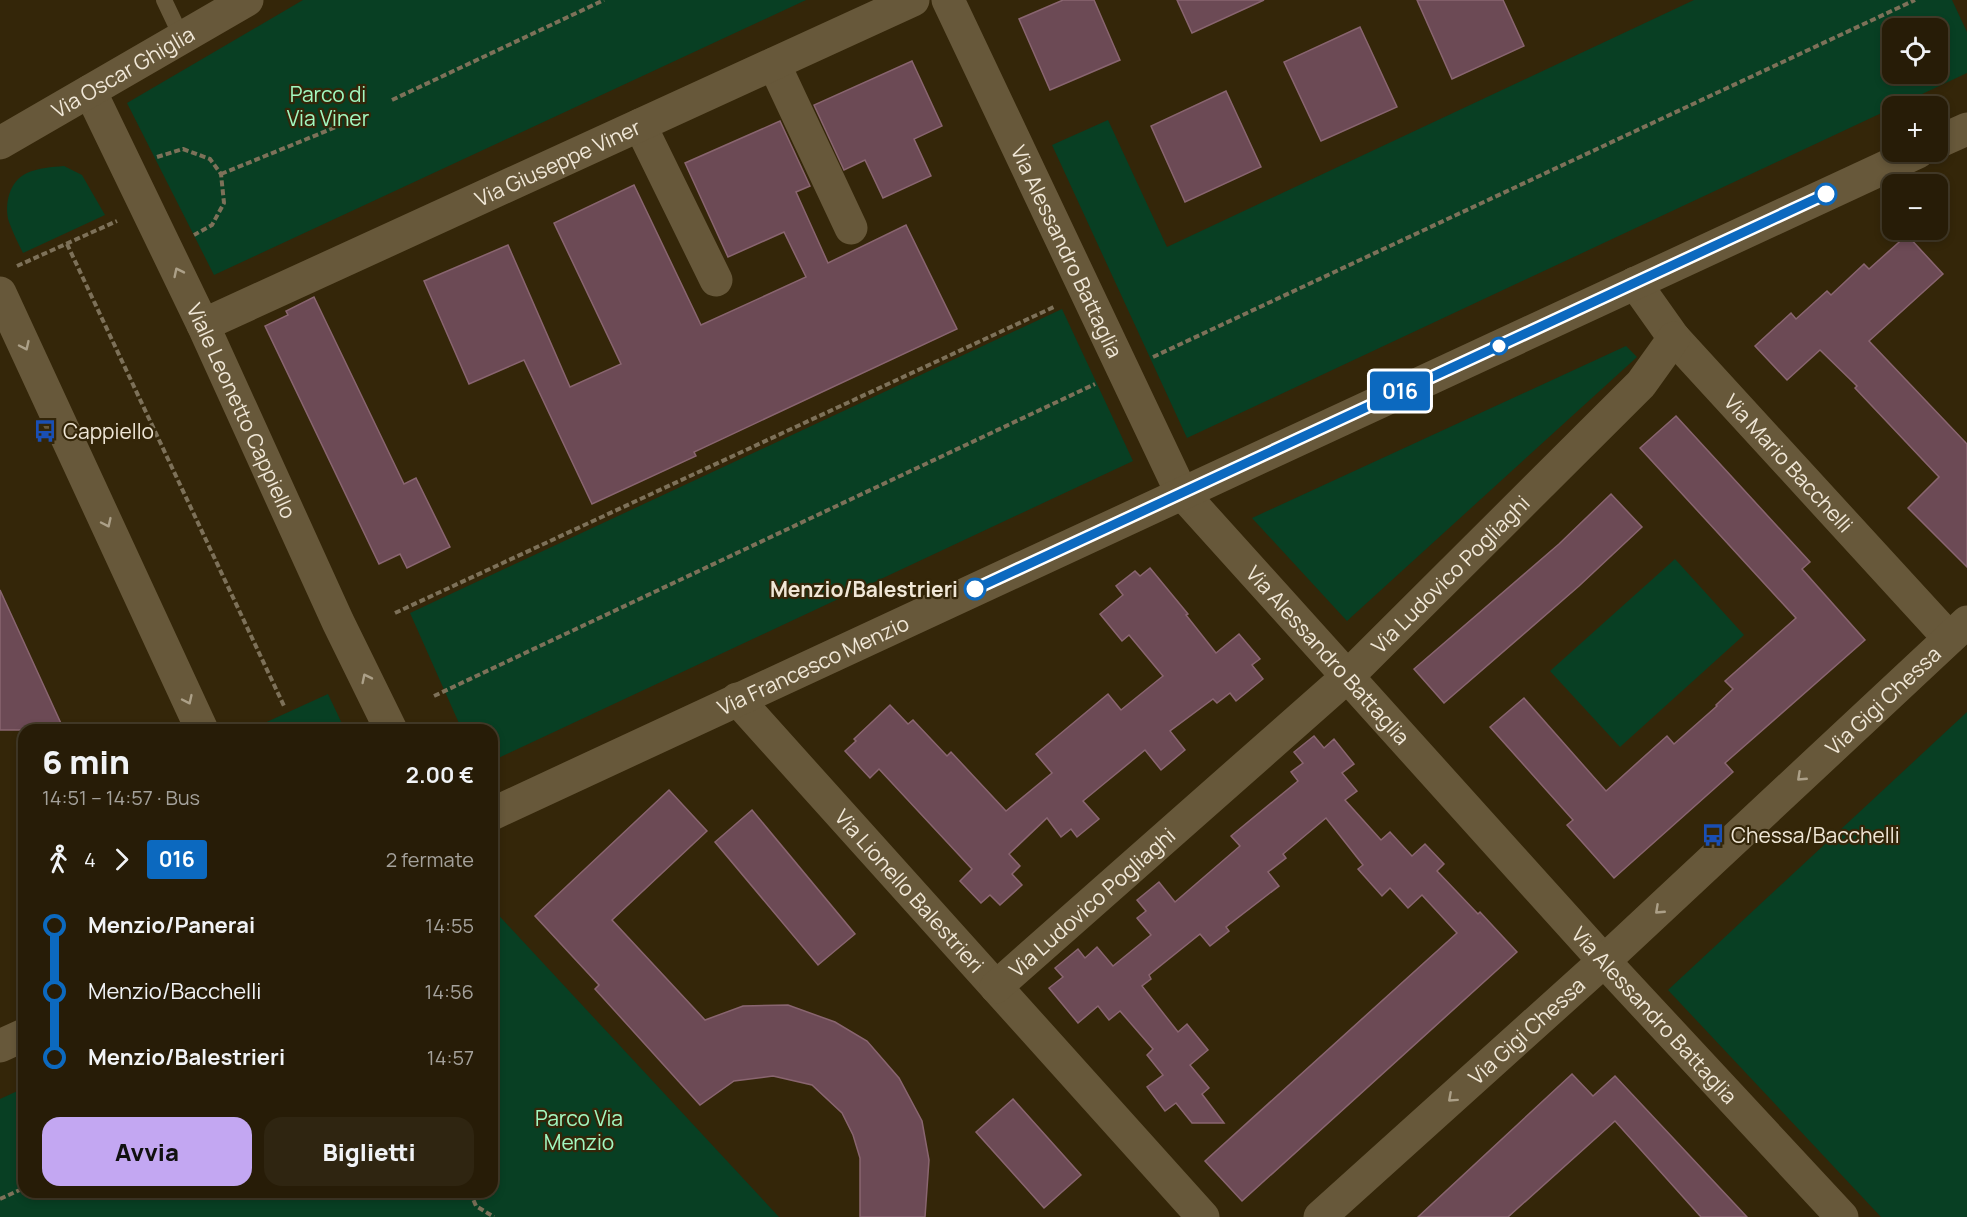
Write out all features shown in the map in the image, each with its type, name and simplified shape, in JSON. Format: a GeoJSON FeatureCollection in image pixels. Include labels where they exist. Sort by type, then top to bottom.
{"type":"FeatureCollection","features":[{"type":"Feature","properties":{"kind":"street","name":"Via Oscar Ghiglia"},"geometry":{"type":"LineString","coordinates":[[0,143],[247,0]]}},
{"type":"Feature","properties":{"kind":"street","name":"Via Giuseppe Viner"},"geometry":{"type":"LineString","coordinates":[[204,325],[913,0]]}},
{"type":"Feature","properties":{"kind":"street","name":"Via Alessandro Battaglia"},"geometry":{"type":"LineString","coordinates":[[948,0],[1181,492],[1604,961],[1842,1217]]}},
{"type":"Feature","properties":{"kind":"street"},"geometry":{"type":"LineString","coordinates":[[774,63],[851,228]]}},
{"type":"Feature","properties":{"kind":"street","name":"Viale Leonetto Cappiello"},"geometry":{"type":"LineString","coordinates":[[90,92],[204,325],[338,622],[388,724]]}},
{"type":"Feature","properties":{"kind":"street"},"geometry":{"type":"LineString","coordinates":[[640,125],[716,280]]}},
{"type":"Feature","properties":{"kind":"street"},"geometry":{"type":"LineString","coordinates":[[1948,138],[1967,129]]}},
{"type":"Feature","properties":{"kind":"street","name":"Via Francesco Menzio"},"geometry":{"type":"LineString","coordinates":[[498,811],[1181,492],[1896,162]]}},
{"type":"Feature","properties":{"kind":"street"},"geometry":{"type":"LineString","coordinates":[[5,281],[199,724]]}},
{"type":"Feature","properties":{"kind":"street","name":"Via Mario Bacchelli"},"geometry":{"type":"LineString","coordinates":[[1635,283],[1674,338],[1958,630]]}},
{"type":"Feature","properties":{"kind":"street","name":"Via Ludovico Pogliaghi"},"geometry":{"type":"LineString","coordinates":[[996,987],[1348,676],[1641,384],[1674,338]]}},
{"type":"Feature","properties":{"kind":"street","name":"Via Gigi Chessa"},"geometry":{"type":"LineString","coordinates":[[1320,1217],[1604,961],[1958,630]]}},
{"type":"Feature","properties":{"kind":"street","name":"Via Lionello Balestrieri"},"geometry":{"type":"LineString","coordinates":[[737,699],[1203,1217]]}},
{"type":"Feature","properties":{"kind":"street"},"geometry":{"type":"LineString","coordinates":[[0,1046],[18,1038]]}},
{"type":"Feature","properties":{"kind":"lane"},"geometry":{"type":"LineString","coordinates":[[164,0],[182,38]]}},
{"type":"Feature","properties":{"kind":"path"},"geometry":{"type":"LineString","coordinates":[[392,100],[603,0]]}},
{"type":"Feature","properties":{"kind":"path"},"geometry":{"type":"LineString","coordinates":[[434,696],[1915,0]]}},
{"type":"Feature","properties":{"kind":"path"},"geometry":{"type":"LineString","coordinates":[[221,174],[341,125]]}},
{"type":"Feature","properties":{"kind":"path"},"geometry":{"type":"LineString","coordinates":[[129,171],[162,155],[183,150],[210,159],[221,174],[224,203],[212,225],[168,250]]}},
{"type":"Feature","properties":{"kind":"path"},"geometry":{"type":"LineString","coordinates":[[5,281],[67,243],[146,207]]}},
{"type":"Feature","properties":{"kind":"path"},"geometry":{"type":"LineString","coordinates":[[67,243],[284,706]]}},
{"type":"Feature","properties":{"kind":"path"},"geometry":{"type":"LineString","coordinates":[[394,613],[1087,292]]}},
{"type":"Feature","properties":{"kind":"path"},"geometry":{"type":"LineString","coordinates":[[0,1198],[18,1190]]}},
{"type":"Feature","properties":{"kind":"path"},"geometry":{"type":"LineString","coordinates":[[473,1198],[476,1206],[494,1217]]}},
{"type":"Feature","properties":{"kind":"green space","name":"Parco di Via Viner"},"geometry":{"type":"Polygon","coordinates":[[[303,0],[806,0],[214,275],[127,103],[303,0]]]}},
{"type":"Feature","properties":{"kind":"green space"},"geometry":{"type":"Polygon","coordinates":[[[1694,0],[1952,0],[1967,32],[1967,73],[1948,82],[1948,18],[1882,18],[1882,84],[1943,84],[1918,96],[1882,96],[1882,113],[1187,438],[1052,145],[1108,120],[1167,247],[1694,0]]]}},
{"type":"Feature","properties":{"kind":"green space"},"geometry":{"type":"Polygon","coordinates":[[[64,166],[82,175],[105,215],[23,253],[9,222],[7,208],[9,194],[16,182],[27,173],[64,166]]]}},
{"type":"Feature","properties":{"kind":"green space"},"geometry":{"type":"Polygon","coordinates":[[[1062,309],[1133,461],[498,758],[498,724],[459,724],[410,613],[1062,309]]]}},
{"type":"Feature","properties":{"kind":"green space"},"geometry":{"type":"Polygon","coordinates":[[[1626,346],[1637,357],[1347,621],[1252,518],[1626,346]]]}},
{"type":"Feature","properties":{"kind":"green space"},"geometry":{"type":"Polygon","coordinates":[[[1675,559],[1744,635],[1620,747],[1550,671],[1675,559]]]}},
{"type":"Feature","properties":{"kind":"green space"},"geometry":{"type":"Polygon","coordinates":[[[328,694],[342,724],[262,724],[328,694]]]}},
{"type":"Feature","properties":{"kind":"green space"},"geometry":{"type":"Polygon","coordinates":[[[1967,712],[1967,1217],[1881,1217],[1668,990],[1967,712]]]}},
{"type":"Feature","properties":{"kind":"green space","name":"Parco Via Menzio"},"geometry":{"type":"Polygon","coordinates":[[[498,914],[779,1217],[0,1217],[0,1099],[18,1091],[18,1198],[498,1198],[498,914]]]}},
{"type":"Feature","properties":{"kind":"building"},"geometry":{"type":"Polygon","coordinates":[[[1063,0],[1094,0],[1120,60],[1050,90],[1019,19],[1063,0]]]}},
{"type":"Feature","properties":{"kind":"building"},"geometry":{"type":"Polygon","coordinates":[[[1177,0],[1264,0],[1192,33],[1177,0]]]}},
{"type":"Feature","properties":{"kind":"building"},"geometry":{"type":"Polygon","coordinates":[[[1417,0],[1503,0],[1524,46],[1452,79],[1417,0]]]}},
{"type":"Feature","properties":{"kind":"building"},"geometry":{"type":"Polygon","coordinates":[[[1360,27],[1397,107],[1321,141],[1284,62],[1360,27]]]}},
{"type":"Feature","properties":{"kind":"building"},"geometry":{"type":"Polygon","coordinates":[[[912,61],[942,126],[914,139],[931,176],[883,198],[865,160],[844,170],[814,105],[912,61]]]}},
{"type":"Feature","properties":{"kind":"building"},"geometry":{"type":"Polygon","coordinates":[[[1226,91],[1261,167],[1185,202],[1151,126],[1226,91]]]}},
{"type":"Feature","properties":{"kind":"building"},"geometry":{"type":"Polygon","coordinates":[[[780,121],[810,186],[796,192],[828,263],[906,225],[957,329],[694,452],[696,456],[592,504],[524,360],[469,384],[424,281],[508,245],[570,387],[621,364],[554,223],[634,185],[701,325],[806,277],[784,232],[728,257],[685,163],[780,121]]]}},
{"type":"Feature","properties":{"kind":"building"},"geometry":{"type":"Polygon","coordinates":[[[1901,240],[1912,240],[1943,274],[1869,341],[1967,444],[1967,567],[1908,508],[1939,477],[1855,388],[1857,386],[1820,350],[1787,380],[1755,346],[1791,313],[1796,319],[1827,291],[1831,295],[1864,264],[1869,269],[1901,240]]]}},
{"type":"Feature","properties":{"kind":"building"},"geometry":{"type":"Polygon","coordinates":[[[314,297],[404,484],[416,478],[450,547],[407,568],[400,554],[379,564],[265,326],[288,315],[286,311],[314,297]]]}},
{"type":"Feature","properties":{"kind":"building"},"geometry":{"type":"Polygon","coordinates":[[[1676,416],[1810,562],[1802,569],[1865,640],[1725,763],[1733,772],[1614,878],[1567,825],[1573,820],[1490,727],[1524,698],[1606,791],[1667,736],[1674,744],[1717,706],[1733,689],[1725,681],[1796,618],[1640,448],[1676,416]]]}},
{"type":"Feature","properties":{"kind":"building"},"geometry":{"type":"Polygon","coordinates":[[[1611,494],[1642,527],[1579,586],[1444,703],[1414,669],[1559,544],[1611,494]]]}},
{"type":"Feature","properties":{"kind":"building"},"geometry":{"type":"Polygon","coordinates":[[[1150,568],[1188,614],[1186,615],[1216,653],[1239,634],[1260,659],[1252,665],[1263,679],[1236,701],[1230,693],[1217,703],[1213,699],[1170,731],[1185,750],[1161,770],[1145,750],[1083,801],[1099,819],[1077,837],[1071,829],[1061,837],[1047,818],[1009,854],[1020,866],[1012,874],[1022,885],[1000,905],[990,895],[981,903],[960,881],[972,869],[879,769],[870,778],[845,751],[856,741],[854,739],[890,705],[908,724],[913,720],[947,756],[951,752],[1006,811],[1052,773],[1036,754],[1108,694],[1121,710],[1163,676],[1129,635],[1122,641],[1100,614],[1123,595],[1116,586],[1135,571],[1140,576],[1150,568]]]}},
{"type":"Feature","properties":{"kind":"building"},"geometry":{"type":"Polygon","coordinates":[[[0,590],[61,724],[18,724],[18,730],[0,730],[0,590]]]}},
{"type":"Feature","properties":{"kind":"building"},"geometry":{"type":"Polygon","coordinates":[[[1314,736],[1324,748],[1334,739],[1354,764],[1342,773],[1357,791],[1345,800],[1381,840],[1390,832],[1412,856],[1425,844],[1444,864],[1437,871],[1517,952],[1242,1201],[1205,1161],[1457,933],[1422,895],[1408,908],[1390,888],[1382,896],[1358,869],[1363,865],[1326,818],[1283,854],[1286,858],[1268,872],[1279,886],[1226,927],[1229,931],[1210,946],[1200,934],[1149,975],[1151,979],[1142,986],[1178,1032],[1187,1024],[1208,1050],[1190,1065],[1209,1088],[1202,1094],[1224,1123],[1192,1123],[1176,1103],[1165,1111],[1147,1087],[1163,1075],[1147,1055],[1153,1049],[1120,1011],[1109,1020],[1098,1006],[1078,1023],[1049,988],[1063,977],[1055,968],[1078,949],[1085,958],[1097,947],[1113,966],[1151,935],[1137,918],[1146,911],[1137,900],[1159,882],[1175,902],[1240,846],[1231,836],[1298,781],[1291,772],[1303,763],[1294,752],[1314,736]]]}},
{"type":"Feature","properties":{"kind":"building"},"geometry":{"type":"Polygon","coordinates":[[[669,790],[707,831],[612,920],[705,1020],[743,1006],[788,1005],[835,1022],[867,1041],[899,1078],[922,1121],[929,1160],[925,1217],[860,1217],[860,1158],[853,1135],[842,1113],[812,1085],[773,1076],[734,1081],[700,1105],[595,989],[599,985],[535,916],[669,790]]]}},
{"type":"Feature","properties":{"kind":"building"},"geometry":{"type":"Polygon","coordinates":[[[752,810],[855,934],[818,965],[715,842],[752,810]]]}},
{"type":"Feature","properties":{"kind":"building"},"geometry":{"type":"Polygon","coordinates":[[[1572,1074],[1593,1096],[1615,1076],[1747,1217],[1701,1217],[1615,1121],[1508,1217],[1418,1217],[1572,1074]]]}},
{"type":"Feature","properties":{"kind":"building"},"geometry":{"type":"Polygon","coordinates":[[[1013,1099],[1081,1175],[1044,1208],[976,1132],[1013,1099]]]}},
{"type":"Feature","properties":{"kind":"bus line","name":"016"},"geometry":{"type":"LineString","coordinates":[[975,589],[1826,194]]}},
{"type":"Feature","properties":{"kind":"place","name":"Cappiello"},"geometry":{"type":"Point","coordinates":[45,431]}},
{"type":"Feature","properties":{"kind":"place","name":"Menzio/Balestrieri"},"geometry":{"type":"Point","coordinates":[975,589]}},
{"type":"Feature","properties":{"kind":"place","name":"Chessa/Bacchelli"},"geometry":{"type":"Point","coordinates":[1713,835]}}]}
